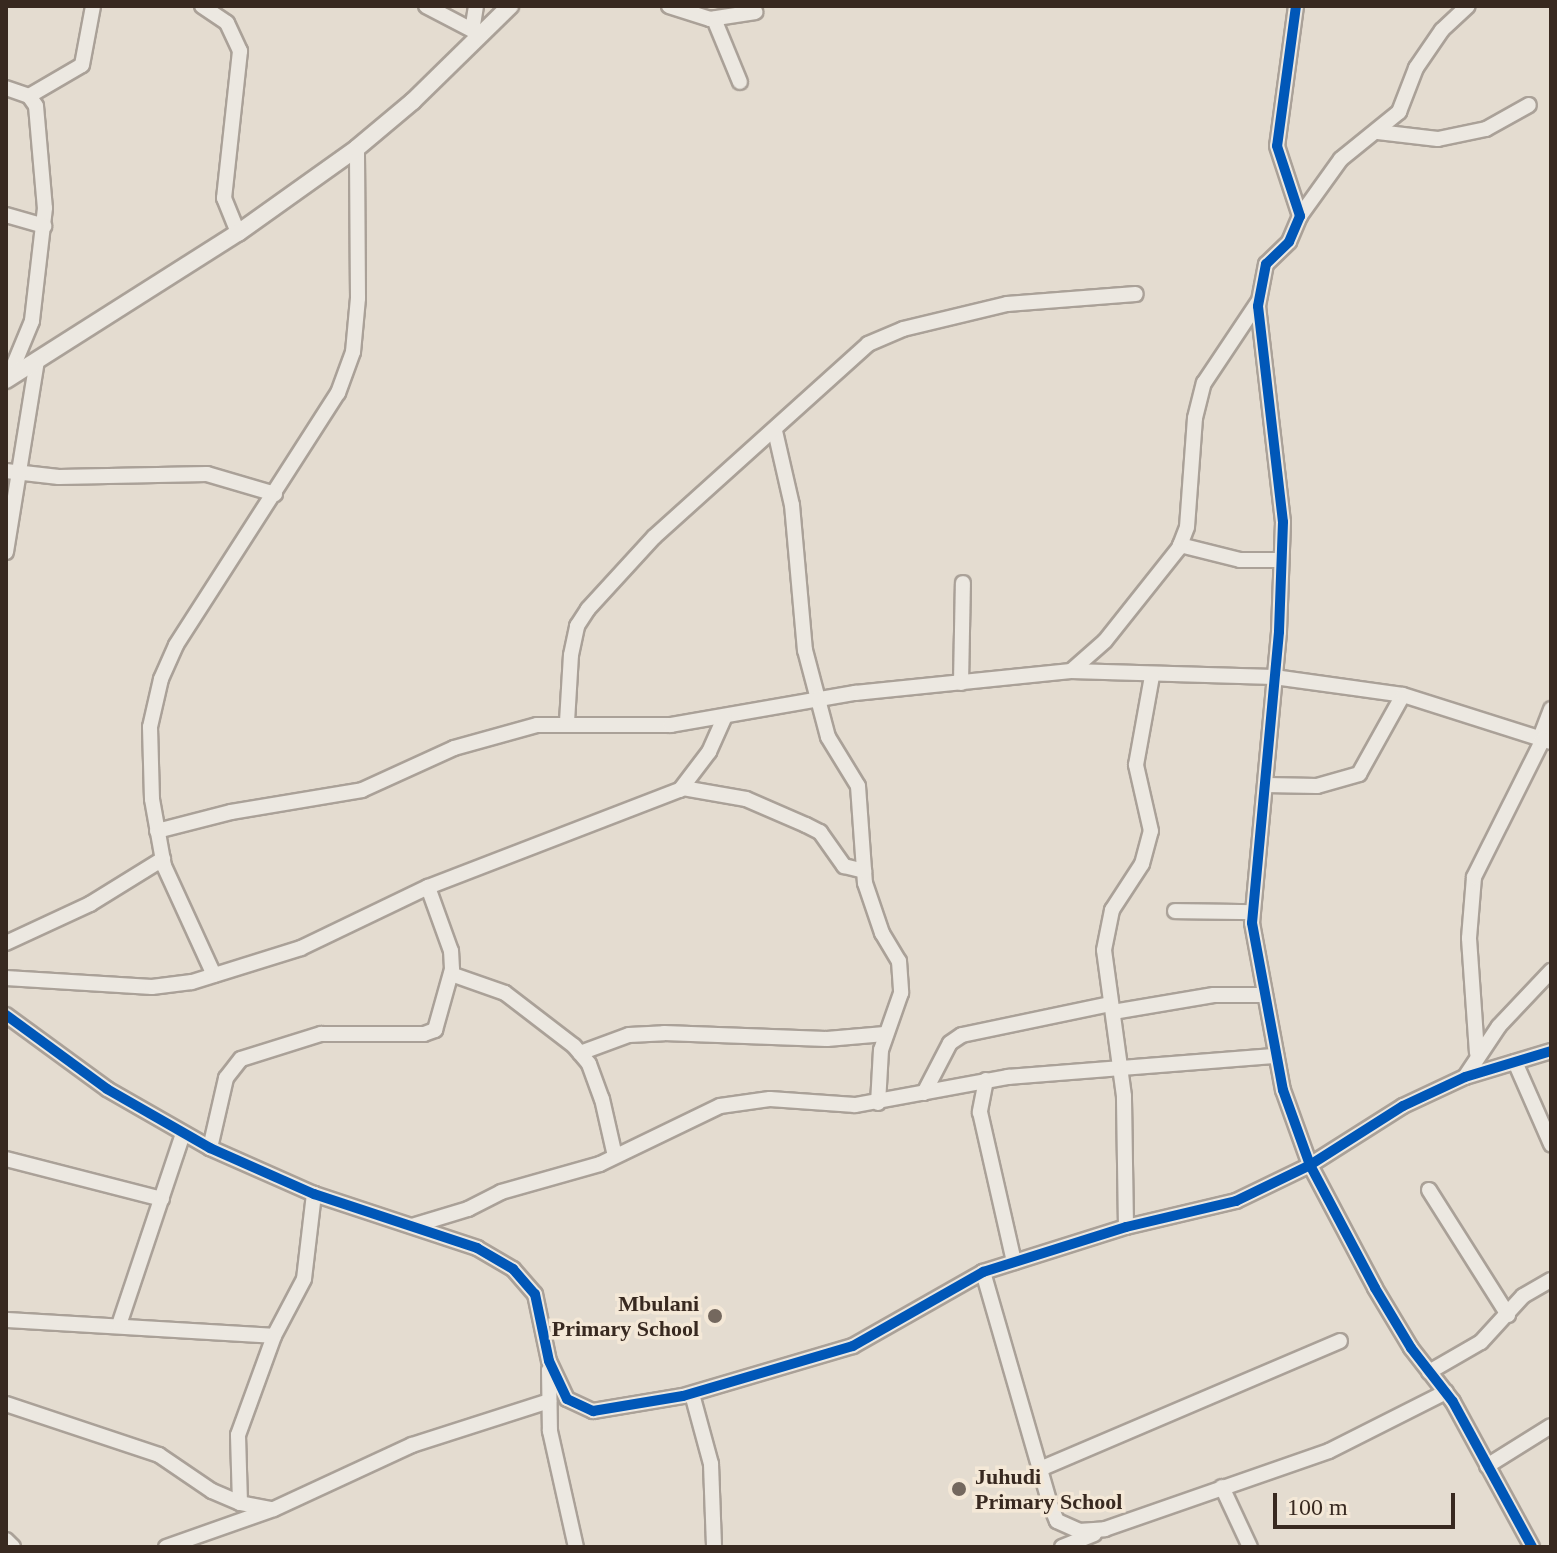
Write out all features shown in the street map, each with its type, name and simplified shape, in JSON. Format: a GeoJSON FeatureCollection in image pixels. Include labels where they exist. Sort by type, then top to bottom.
{"type":"FeatureCollection","features":[{"type":"Feature","properties":{"kind":"street"},"geometry":{"type":"LineString","coordinates":[[6,88],[29,96],[82,65],[93,6]]}},
{"type":"Feature","properties":{"kind":"street"},"geometry":{"type":"LineString","coordinates":[[202,6],[227,23],[240,51],[224,198],[238,233]]}},
{"type":"Feature","properties":{"kind":"street"},"geometry":{"type":"LineString","coordinates":[[426,6],[477,34]]}},
{"type":"Feature","properties":{"kind":"street"},"geometry":{"type":"LineString","coordinates":[[476,6],[477,34]]}},
{"type":"Feature","properties":{"kind":"street"},"geometry":{"type":"LineString","coordinates":[[7,379],[238,233],[357,148],[510,6]]}},
{"type":"Feature","properties":{"kind":"street"},"geometry":{"type":"LineString","coordinates":[[669,6],[714,19],[755,12]]}},
{"type":"Feature","properties":{"kind":"street"},"geometry":{"type":"LineString","coordinates":[[1296,6],[1277,146],[1300,216]]}},
{"type":"Feature","properties":{"kind":"street"},"geometry":{"type":"LineString","coordinates":[[1468,6],[1427,51],[1399,112],[1341,159],[1300,216],[1289,242],[1266,264],[1258,302],[1283,522],[1266,785],[1251,912],[1276,1056],[1310,1165],[1375,1288],[1429,1372],[1446,1392],[1532,1547]]}},
{"type":"Feature","properties":{"kind":"street"},"geometry":{"type":"LineString","coordinates":[[714,19],[740,82]]}},
{"type":"Feature","properties":{"kind":"street"},"geometry":{"type":"LineString","coordinates":[[7,379],[32,321],[44,226],[40,126],[29,96]]}},
{"type":"Feature","properties":{"kind":"street"},"geometry":{"type":"LineString","coordinates":[[1378,132],[1438,139],[1486,129],[1529,105]]}},
{"type":"Feature","properties":{"kind":"street"},"geometry":{"type":"LineString","coordinates":[[214,975],[182,913],[163,859],[157,831],[150,727],[161,679],[194,614],[235,560],[338,393],[353,352],[358,298],[357,148]]}},
{"type":"Feature","properties":{"kind":"street"},"geometry":{"type":"LineString","coordinates":[[6,215],[44,226]]}},
{"type":"Feature","properties":{"kind":"street"},"geometry":{"type":"LineString","coordinates":[[567,722],[571,655],[577,626],[588,609],[654,537],[775,431],[856,354],[889,334],[1007,304],[1136,294]]}},
{"type":"Feature","properties":{"kind":"street"},"geometry":{"type":"LineString","coordinates":[[1071,671],[1105,641],[1180,545],[1204,383],[1258,302]]}},
{"type":"Feature","properties":{"kind":"street"},"geometry":{"type":"LineString","coordinates":[[6,552],[13,473],[37,360]]}},
{"type":"Feature","properties":{"kind":"street"},"geometry":{"type":"LineString","coordinates":[[775,431],[792,505],[805,650],[828,737],[858,786],[868,898],[900,970],[901,993],[885,1034],[878,1103]]}},
{"type":"Feature","properties":{"kind":"street"},"geometry":{"type":"LineString","coordinates":[[13,473],[207,474],[275,494]]}},
{"type":"Feature","properties":{"kind":"street"},"geometry":{"type":"LineString","coordinates":[[1180,545],[1240,560],[1280,560]]}},
{"type":"Feature","properties":{"kind":"street"},"geometry":{"type":"LineString","coordinates":[[961,683],[963,583]]}},
{"type":"Feature","properties":{"kind":"street"},"geometry":{"type":"LineString","coordinates":[[157,831],[231,812],[362,790],[474,740],[567,722],[652,726],[818,700],[1071,671],[1152,676],[1274,677],[1403,695],[1545,739]]}},
{"type":"Feature","properties":{"kind":"street"},"geometry":{"type":"LineString","coordinates":[[1126,1227],[1122,1071],[1112,1008],[1106,932],[1112,910],[1142,864],[1151,831],[1136,765],[1152,676]]}},
{"type":"Feature","properties":{"kind":"street"},"geometry":{"type":"LineString","coordinates":[[1266,785],[1317,786],[1359,774],[1403,695]]}},
{"type":"Feature","properties":{"kind":"street"},"geometry":{"type":"LineString","coordinates":[[1477,1053],[1469,938],[1474,877],[1545,739],[1551,709]]}},
{"type":"Feature","properties":{"kind":"street"},"geometry":{"type":"LineString","coordinates":[[683,788],[709,752],[725,716]]}},
{"type":"Feature","properties":{"kind":"street"},"geometry":{"type":"LineString","coordinates":[[6,978],[117,988],[192,982],[309,944],[428,887],[683,788],[746,799],[806,825],[820,832],[844,866],[864,871]]}},
{"type":"Feature","properties":{"kind":"street"},"geometry":{"type":"LineString","coordinates":[[6,943],[90,904],[163,859]]}},
{"type":"Feature","properties":{"kind":"street"},"geometry":{"type":"LineString","coordinates":[[210,1148],[226,1078],[241,1059],[321,1034],[424,1034],[440,1021],[451,974],[451,951],[428,887]]}},
{"type":"Feature","properties":{"kind":"street"},"geometry":{"type":"LineString","coordinates":[[1175,911],[1251,912]]}},
{"type":"Feature","properties":{"kind":"street"},"geometry":{"type":"LineString","coordinates":[[1465,1077],[1477,1053],[1551,971]]}},
{"type":"Feature","properties":{"kind":"street"},"geometry":{"type":"LineString","coordinates":[[451,974],[505,993],[531,1008],[580,1053],[602,1099],[615,1156]]}},
{"type":"Feature","properties":{"kind":"street"},"geometry":{"type":"LineString","coordinates":[[924,1093],[940,1058],[962,1035],[1112,1008],[1214,995],[1264,995]]}},
{"type":"Feature","properties":{"kind":"street"},"geometry":{"type":"LineString","coordinates":[[6,1015],[107,1089],[210,1148],[314,1194],[491,1254],[527,1282],[539,1308],[549,1361],[550,1431],[576,1547]]}},
{"type":"Feature","properties":{"kind":"street"},"geometry":{"type":"LineString","coordinates":[[580,1053],[629,1035],[664,1033],[827,1039],[885,1034]]}},
{"type":"Feature","properties":{"kind":"street"},"geometry":{"type":"LineString","coordinates":[[549,1361],[567,1399],[582,1409],[635,1407],[692,1394],[853,1346],[983,1272],[1126,1227],[1236,1201],[1310,1165],[1403,1106],[1465,1077],[1551,1051]]}},
{"type":"Feature","properties":{"kind":"street"},"geometry":{"type":"LineString","coordinates":[[412,1226],[615,1156],[720,1106],[770,1099],[878,1103],[986,1080],[1276,1056]]}},
{"type":"Feature","properties":{"kind":"street"},"geometry":{"type":"LineString","coordinates":[[1515,1062],[1538,1123],[1551,1144]]}},
{"type":"Feature","properties":{"kind":"street"},"geometry":{"type":"LineString","coordinates":[[986,1080],[980,1112],[1014,1262]]}},
{"type":"Feature","properties":{"kind":"street"},"geometry":{"type":"LineString","coordinates":[[119,1325],[183,1134]]}},
{"type":"Feature","properties":{"kind":"street"},"geometry":{"type":"LineString","coordinates":[[6,1159],[162,1199]]}},
{"type":"Feature","properties":{"kind":"street"},"geometry":{"type":"LineString","coordinates":[[1429,1190],[1508,1315]]}},
{"type":"Feature","properties":{"kind":"street"},"geometry":{"type":"LineString","coordinates":[[240,1503],[238,1435],[274,1336],[304,1279],[314,1194]]}},
{"type":"Feature","properties":{"kind":"street"},"geometry":{"type":"LineString","coordinates":[[983,1272],[1057,1521],[1079,1531],[1105,1529]]}},
{"type":"Feature","properties":{"kind":"street"},"geometry":{"type":"LineString","coordinates":[[1429,1372],[1481,1342],[1523,1296],[1551,1280]]}},
{"type":"Feature","properties":{"kind":"street"},"geometry":{"type":"LineString","coordinates":[[6,1320],[274,1336]]}},
{"type":"Feature","properties":{"kind":"street"},"geometry":{"type":"LineString","coordinates":[[1040,1469],[1340,1341]]}},
{"type":"Feature","properties":{"kind":"street"},"geometry":{"type":"LineString","coordinates":[[1062,1547],[1329,1451],[1446,1392]]}},
{"type":"Feature","properties":{"kind":"street"},"geometry":{"type":"LineString","coordinates":[[692,1394],[711,1464],[714,1547]]}},
{"type":"Feature","properties":{"kind":"street"},"geometry":{"type":"LineString","coordinates":[[166,1547],[274,1509],[412,1445],[549,1401]]}},
{"type":"Feature","properties":{"kind":"street"},"geometry":{"type":"LineString","coordinates":[[6,1404],[159,1455],[240,1503],[274,1509]]}},
{"type":"Feature","properties":{"kind":"street"},"geometry":{"type":"LineString","coordinates":[[1487,1466],[1551,1426]]}},
{"type":"Feature","properties":{"kind":"street"},"geometry":{"type":"LineString","coordinates":[[1222,1487],[1250,1547]]}},
{"type":"Feature","properties":{"kind":"street"},"geometry":{"type":"LineString","coordinates":[[6,1540],[13,1547]]}},
{"type":"Feature","properties":{"kind":"cycle path"},"geometry":{"type":"LineString","coordinates":[[1296,6],[1277,146],[1300,216],[1289,242],[1266,264],[1258,306],[1283,522],[1279,632],[1252,923],[1283,1090],[1310,1165],[1375,1288],[1411,1348],[1453,1402],[1532,1547]]}},
{"type":"Feature","properties":{"kind":"cycle path"},"geometry":{"type":"LineString","coordinates":[[6,1015],[107,1089],[210,1148],[314,1194],[477,1248],[513,1269],[535,1294],[549,1361],[567,1399],[593,1411],[683,1396],[853,1346],[983,1272],[1126,1227],[1236,1201],[1310,1165],[1403,1106],[1465,1077],[1551,1051]]}},
{"type":"Feature","properties":{"kind":"place","name":"Mbulani Primary School"},"geometry":{"type":"Point","coordinates":[715,1316]}},
{"type":"Feature","properties":{"kind":"place","name":"Juhudi Primary School"},"geometry":{"type":"Point","coordinates":[959,1489]}}]}
